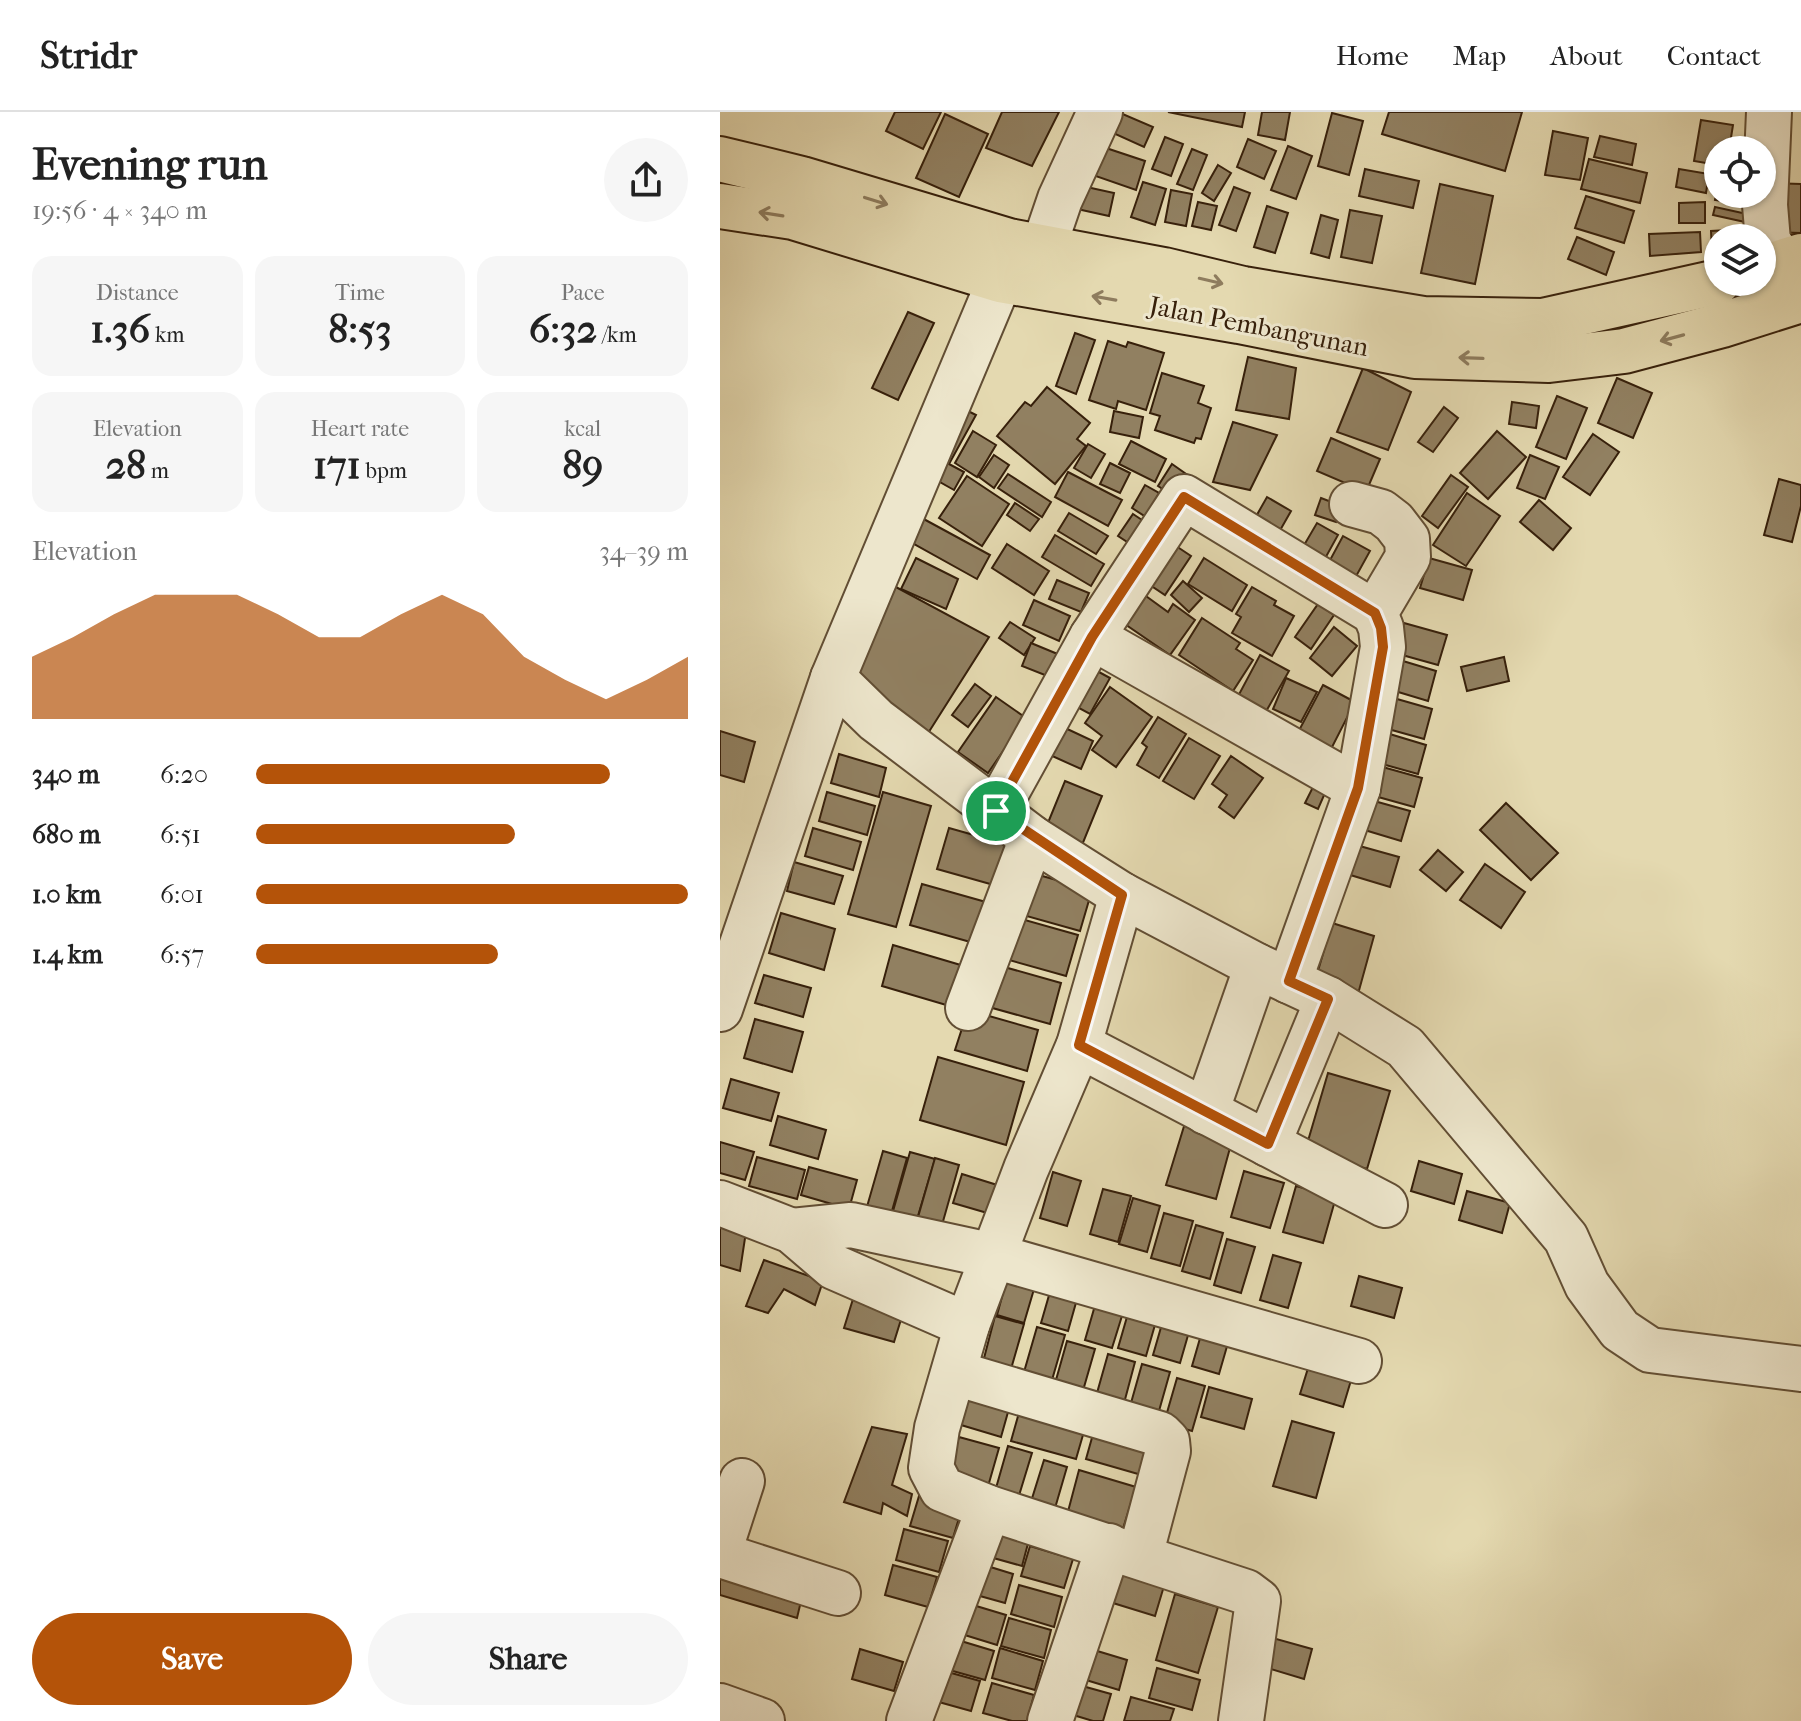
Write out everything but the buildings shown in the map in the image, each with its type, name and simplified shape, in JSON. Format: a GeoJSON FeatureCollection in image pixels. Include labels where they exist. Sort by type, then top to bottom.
{"type":"FeatureCollection","features":[{"type":"Feature","properties":{"kind":"main road","name":"Jalan Pembangunan"},"geometry":{"type":"LineString","coordinates":[[720,159],[818,204],[1023,264],[1225,319],[1415,356],[1549,360],[1624,351],[1801,300]]}},
{"type":"Feature","properties":{"kind":"main road","name":"Jalan Pembangunan"},"geometry":{"type":"LineString","coordinates":[[720,206],[793,217],[818,204]]}},
{"type":"Feature","properties":{"kind":"main road","name":"Jalan Pembangunan"},"geometry":{"type":"LineString","coordinates":[[1023,264],[1164,270],[1243,289],[1423,319],[1543,321],[1704,285]]}},
{"type":"Feature","properties":{"kind":"main road"},"geometry":{"type":"LineString","coordinates":[[1711,296],[1714,327]]}},
{"type":"Feature","properties":{"kind":"street"},"geometry":{"type":"LineString","coordinates":[[720,1009],[833,678],[1023,264],[1060,199],[1100,112]]}},
{"type":"Feature","properties":{"kind":"street"},"geometry":{"type":"LineString","coordinates":[[1769,112],[1765,205],[1768,241],[1782,262]]}},
{"type":"Feature","properties":{"kind":"street"},"geometry":{"type":"LineString","coordinates":[[996,811],[1092,637],[1184,497],[1375,613],[1381,628],[1383,647],[1358,788],[1291,982],[1268,1144]]}},
{"type":"Feature","properties":{"kind":"street"},"geometry":{"type":"LineString","coordinates":[[1352,504],[1381,512],[1394,522],[1407,539],[1408,557],[1375,613]]}},
{"type":"Feature","properties":{"kind":"street"},"geometry":{"type":"LineString","coordinates":[[1092,637],[1358,788]]}},
{"type":"Feature","properties":{"kind":"street"},"geometry":{"type":"LineString","coordinates":[[833,678],[876,720],[1032,838],[1122,895],[1291,982],[1405,1047],[1566,1238],[1587,1285],[1620,1330],[1650,1350],[1801,1369]]}},
{"type":"Feature","properties":{"kind":"street"},"geometry":{"type":"LineString","coordinates":[[968,1008],[1032,838]]}},
{"type":"Feature","properties":{"kind":"street"},"geometry":{"type":"LineString","coordinates":[[1122,895],[1079,1045],[1026,1169],[967,1325],[937,1428],[931,1468],[942,1489],[989,1508],[1246,1592],[1258,1601],[1241,1721]]}},
{"type":"Feature","properties":{"kind":"street"},"geometry":{"type":"LineString","coordinates":[[1206,1112],[1291,982]]}},
{"type":"Feature","properties":{"kind":"street"},"geometry":{"type":"LineString","coordinates":[[1079,1045],[1385,1205]]}},
{"type":"Feature","properties":{"kind":"street"},"geometry":{"type":"LineString","coordinates":[[720,1203],[792,1231],[834,1267],[967,1325]]}},
{"type":"Feature","properties":{"kind":"street"},"geometry":{"type":"LineString","coordinates":[[792,1231],[851,1225],[994,1256],[1359,1361]]}},
{"type":"Feature","properties":{"kind":"street"},"geometry":{"type":"LineString","coordinates":[[955,1373],[1160,1434],[1167,1441],[1166,1463],[1050,1721]]}},
{"type":"Feature","properties":{"kind":"street"},"geometry":{"type":"LineString","coordinates":[[720,1549],[742,1481]]}},
{"type":"Feature","properties":{"kind":"street"},"geometry":{"type":"LineString","coordinates":[[909,1721],[989,1508]]}},
{"type":"Feature","properties":{"kind":"street"},"geometry":{"type":"LineString","coordinates":[[720,1555],[838,1593]]}},
{"type":"Feature","properties":{"kind":"street"},"geometry":{"type":"LineString","coordinates":[[720,1706],[762,1721]]}},
{"type":"Feature","properties":{"kind":"route"},"geometry":{"type":"LineString","coordinates":[[1184,497],[1375,613],[1381,628],[1383,647],[1358,788],[1289,981],[1328,999],[1268,1144],[1079,1045],[1122,895],[1032,838],[996,811],[1092,637],[1184,497]]}}]}
